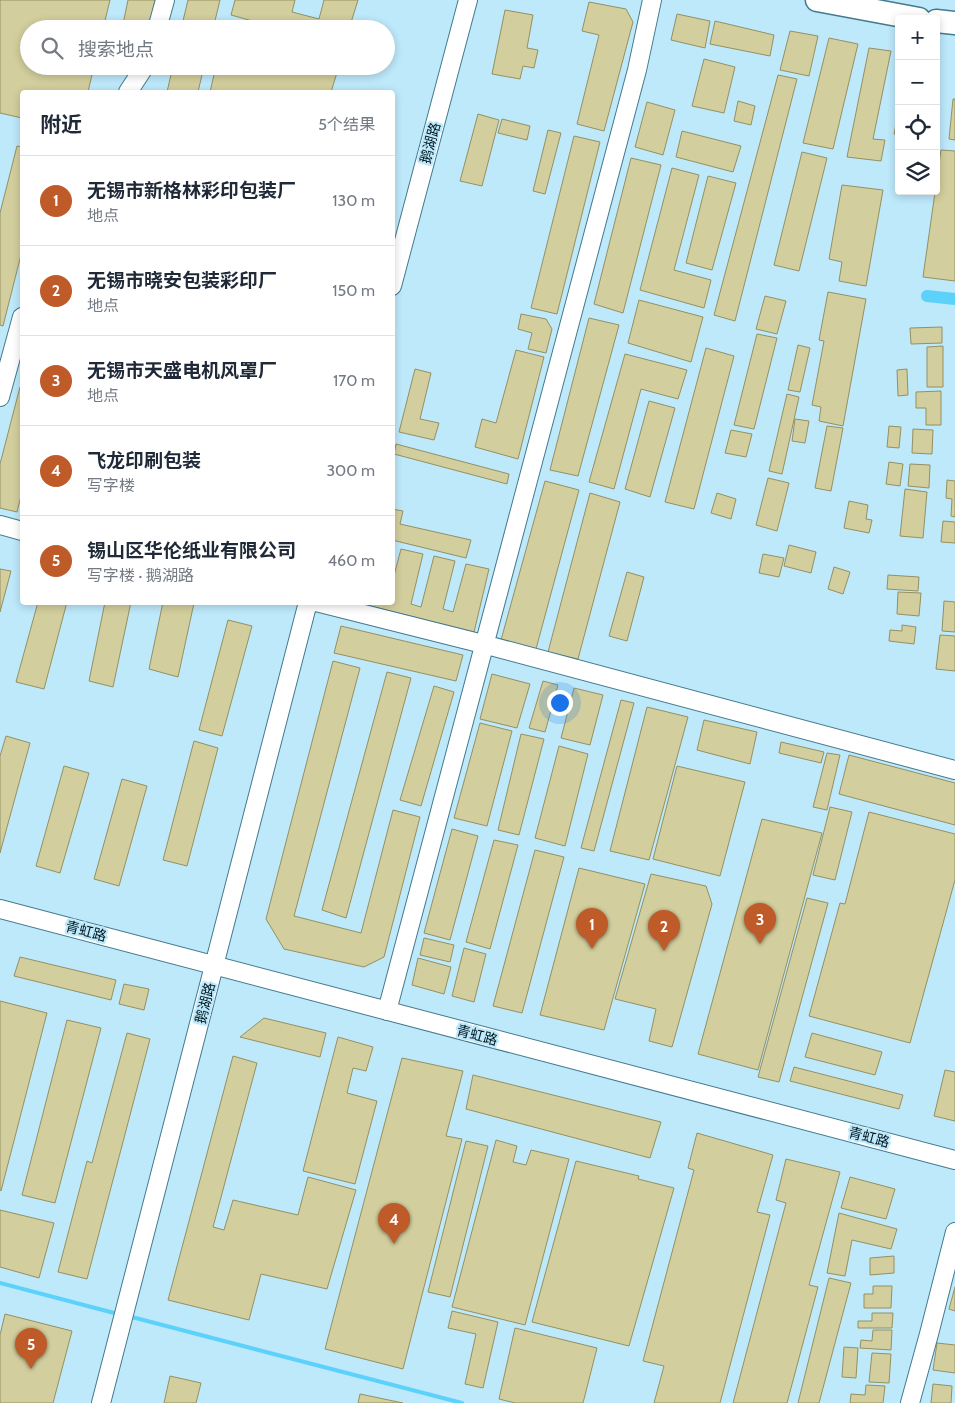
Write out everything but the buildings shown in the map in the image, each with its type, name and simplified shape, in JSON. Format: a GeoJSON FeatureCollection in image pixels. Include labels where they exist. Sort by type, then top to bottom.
{"type":"FeatureCollection","features":[{"type":"Feature","properties":{"kind":"main road"},"geometry":{"type":"LineString","coordinates":[[816,0],[897,15]]}},
{"type":"Feature","properties":{"kind":"main road"},"geometry":{"type":"LineString","coordinates":[[940,21],[955,23]]}},
{"type":"Feature","properties":{"kind":"street"},"geometry":{"type":"LineString","coordinates":[[159,20],[165,0]]}},
{"type":"Feature","properties":{"kind":"street","name":"鹅湖路"},"geometry":{"type":"LineString","coordinates":[[395,275],[468,0]]}},
{"type":"Feature","properties":{"kind":"street"},"geometry":{"type":"LineString","coordinates":[[387,1011],[634,80],[652,0]]}},
{"type":"Feature","properties":{"kind":"street"},"geometry":{"type":"LineString","coordinates":[[129,90],[139,75]]}},
{"type":"Feature","properties":{"kind":"street"},"geometry":{"type":"LineString","coordinates":[[0,397],[20,324]]}},
{"type":"Feature","properties":{"kind":"street"},"geometry":{"type":"LineString","coordinates":[[0,525],[20,530]]}},
{"type":"Feature","properties":{"kind":"street","name":"鹅湖路"},"geometry":{"type":"LineString","coordinates":[[101,1403],[307,605]]}},
{"type":"Feature","properties":{"kind":"street"},"geometry":{"type":"LineString","coordinates":[[328,605],[483,644],[955,770]]}},
{"type":"Feature","properties":{"kind":"street","name":"青虹路"},"geometry":{"type":"LineString","coordinates":[[0,909],[955,1160]]}},
{"type":"Feature","properties":{"kind":"street"},"geometry":{"type":"LineString","coordinates":[[910,1403],[955,1232]]}},
{"type":"Feature","properties":{"kind":"waterway"},"geometry":{"type":"LineString","coordinates":[[927,296],[955,299]]}},
{"type":"Feature","properties":{"kind":"waterway"},"geometry":{"type":"LineString","coordinates":[[0,1283],[118,1314]]}},
{"type":"Feature","properties":{"kind":"waterway"},"geometry":{"type":"LineString","coordinates":[[128,1316],[462,1403]]}},
{"type":"Feature","properties":{"kind":"place","name":"无锡市天盛电机风罩厂"},"geometry":{"type":"Point","coordinates":[760,944]}},
{"type":"Feature","properties":{"kind":"place","name":"无锡市新格林彩印包装厂"},"geometry":{"type":"Point","coordinates":[592,949]}},
{"type":"Feature","properties":{"kind":"place","name":"无锡市晓安包装彩印厂"},"geometry":{"type":"Point","coordinates":[664,951]}},
{"type":"Feature","properties":{"kind":"place","name":"飞龙印刷包装"},"geometry":{"type":"Point","coordinates":[394,1244]}},
{"type":"Feature","properties":{"kind":"place","name":"锡山区华伦纸业有限公司"},"geometry":{"type":"Point","coordinates":[31,1369]}}]}
